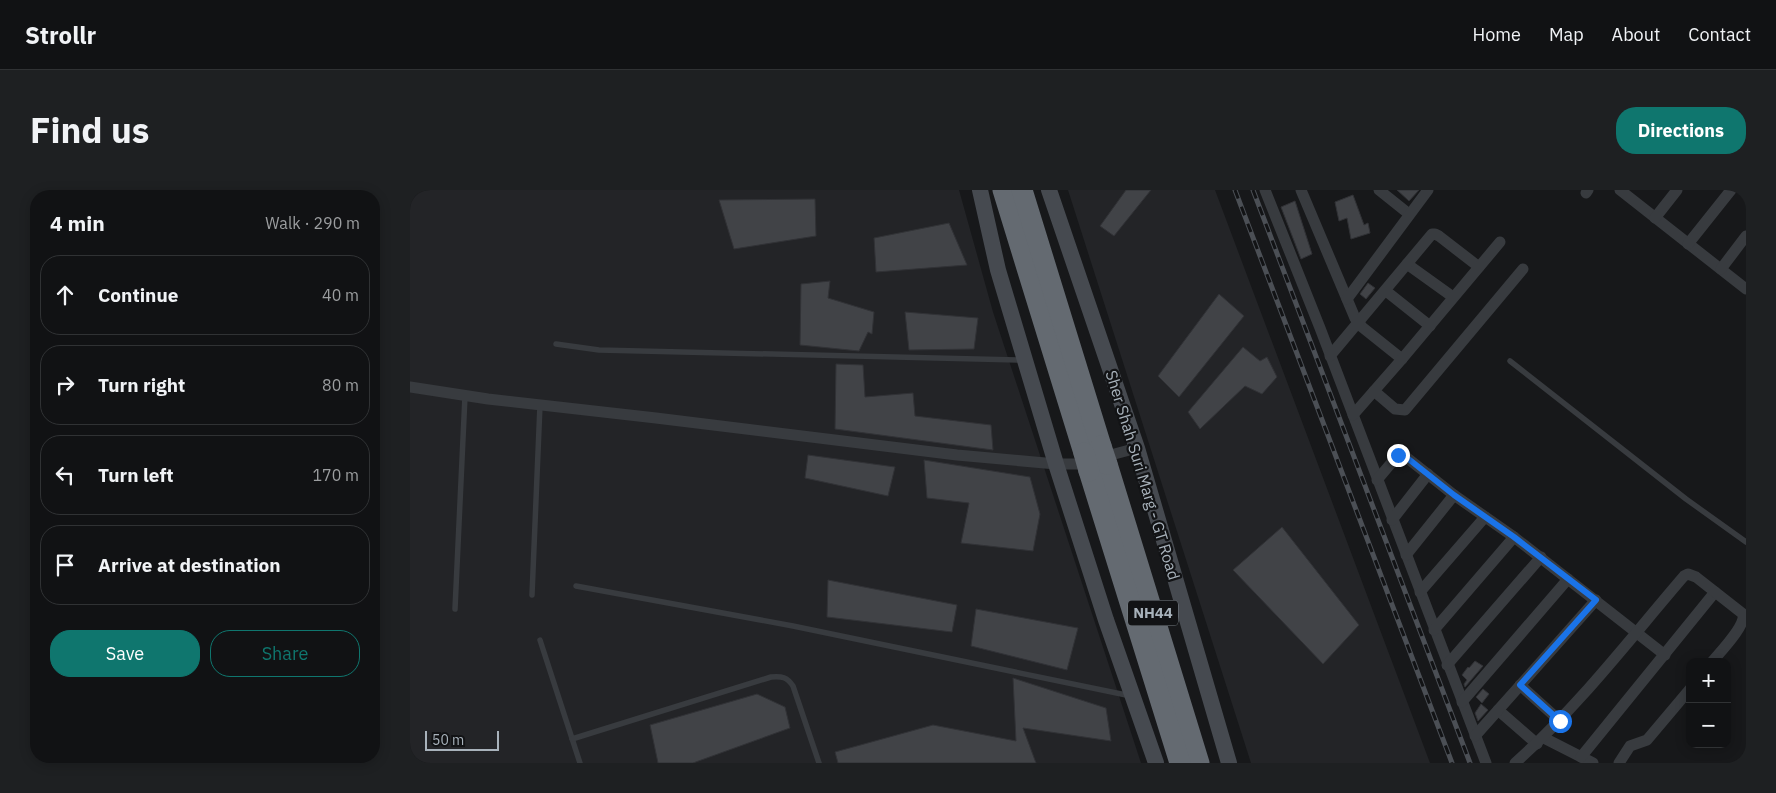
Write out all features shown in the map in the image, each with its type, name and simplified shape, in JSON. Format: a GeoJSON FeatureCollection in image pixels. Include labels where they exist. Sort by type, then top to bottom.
{"type":"FeatureCollection","features":[{"type":"Feature","properties":{"kind":"highway","name":"Sher Shah Suri Marg - GT Road"},"geometry":{"type":"LineString","coordinates":[[1003,190],[1199,763]]}},
{"type":"Feature","properties":{"kind":"highway","name":"Sher Shah Suri Marg - GT Road"},"geometry":{"type":"LineString","coordinates":[[1022,190],[1180,763]]}},
{"type":"Feature","properties":{"kind":"street"},"geometry":{"type":"LineString","coordinates":[[980,190],[998,270],[1056,464],[1106,620],[1156,763]]}},
{"type":"Feature","properties":{"kind":"street","name":"Sher Shah Suri Marg - GT Road"},"geometry":{"type":"LineString","coordinates":[[1049,190],[1137,448],[1229,763]]}},
{"type":"Feature","properties":{"kind":"street"},"geometry":{"type":"LineString","coordinates":[[1264,190],[1353,415],[1486,763]]}},
{"type":"Feature","properties":{"kind":"street"},"geometry":{"type":"LineString","coordinates":[[1301,190],[1358,323],[1402,359]]}},
{"type":"Feature","properties":{"kind":"street"},"geometry":{"type":"LineString","coordinates":[[1379,190],[1409,214]]}},
{"type":"Feature","properties":{"kind":"street"},"geometry":{"type":"LineString","coordinates":[[1347,299],[1428,190]]}},
{"type":"Feature","properties":{"kind":"street"},"geometry":{"type":"LineString","coordinates":[[1621,190],[1746,289]]}},
{"type":"Feature","properties":{"kind":"street"},"geometry":{"type":"LineString","coordinates":[[1655,218],[1677,190]]}},
{"type":"Feature","properties":{"kind":"street"},"geometry":{"type":"LineString","coordinates":[[1688,244],[1731,190]]}},
{"type":"Feature","properties":{"kind":"street"},"geometry":{"type":"LineString","coordinates":[[1330,356],[1432,234],[1435,234],[1479,267]]}},
{"type":"Feature","properties":{"kind":"street"},"geometry":{"type":"LineString","coordinates":[[1721,269],[1746,236]]}},
{"type":"Feature","properties":{"kind":"street"},"geometry":{"type":"LineString","coordinates":[[1353,415],[1500,242]]}},
{"type":"Feature","properties":{"kind":"street"},"geometry":{"type":"LineString","coordinates":[[1407,264],[1454,298]]}},
{"type":"Feature","properties":{"kind":"street"},"geometry":{"type":"LineString","coordinates":[[1374,391],[1395,409],[1405,410],[1523,269]]}},
{"type":"Feature","properties":{"kind":"street"},"geometry":{"type":"LineString","coordinates":[[1386,291],[1430,326]]}},
{"type":"Feature","properties":{"kind":"street"},"geometry":{"type":"LineString","coordinates":[[410,387],[540,405],[1056,464],[1077,464],[1137,448]]}},
{"type":"Feature","properties":{"kind":"street"},"geometry":{"type":"LineString","coordinates":[[1377,480],[1395,459],[1402,455],[1541,557],[1665,654]]}},
{"type":"Feature","properties":{"kind":"street"},"geometry":{"type":"LineString","coordinates":[[1392,520],[1428,474]]}},
{"type":"Feature","properties":{"kind":"street"},"geometry":{"type":"LineString","coordinates":[[1406,555],[1454,495]]}},
{"type":"Feature","properties":{"kind":"street"},"geometry":{"type":"LineString","coordinates":[[1420,592],[1485,517]]}},
{"type":"Feature","properties":{"kind":"street"},"geometry":{"type":"LineString","coordinates":[[1434,630],[1514,537]]}},
{"type":"Feature","properties":{"kind":"street"},"geometry":{"type":"LineString","coordinates":[[1448,665],[1541,557]]}},
{"type":"Feature","properties":{"kind":"street"},"geometry":{"type":"LineString","coordinates":[[1515,763],[1560,721],[1684,576],[1688,574],[1696,577],[1744,616],[1742,624],[1715,658]]}},
{"type":"Feature","properties":{"kind":"street"},"geometry":{"type":"LineString","coordinates":[[1462,702],[1568,579]]}},
{"type":"Feature","properties":{"kind":"street"},"geometry":{"type":"LineString","coordinates":[[1581,757],[1715,592]]}},
{"type":"Feature","properties":{"kind":"street"},"geometry":{"type":"LineString","coordinates":[[1475,736],[1596,600]]}},
{"type":"Feature","properties":{"kind":"street"},"geometry":{"type":"LineString","coordinates":[[1520,685],[1560,721]]}},
{"type":"Feature","properties":{"kind":"street"},"geometry":{"type":"LineString","coordinates":[[1619,763],[1630,746],[1647,740],[1686,694]]}},
{"type":"Feature","properties":{"kind":"street"},"geometry":{"type":"LineString","coordinates":[[1498,710],[1540,741],[1593,763]]}},
{"type":"Feature","properties":{"kind":"lane"},"geometry":{"type":"LineString","coordinates":[[556,344],[599,350],[1025,360]]}},
{"type":"Feature","properties":{"kind":"lane"},"geometry":{"type":"LineString","coordinates":[[1510,362],[1686,499],[1746,542]]}},
{"type":"Feature","properties":{"kind":"lane"},"geometry":{"type":"LineString","coordinates":[[455,609],[466,396]]}},
{"type":"Feature","properties":{"kind":"lane"},"geometry":{"type":"LineString","coordinates":[[532,595],[540,405]]}},
{"type":"Feature","properties":{"kind":"lane"},"geometry":{"type":"LineString","coordinates":[[576,586],[803,628],[1133,697]]}},
{"type":"Feature","properties":{"kind":"lane"},"geometry":{"type":"LineString","coordinates":[[540,640],[580,763]]}},
{"type":"Feature","properties":{"kind":"lane"},"geometry":{"type":"LineString","coordinates":[[572,739],[771,677],[781,676],[788,679],[793,686],[819,763]]}},
{"type":"Feature","properties":{"kind":"shaded area"},"geometry":{"type":"Polygon","coordinates":[[[410,190],[959,190],[993,312],[1141,763],[410,763],[410,190]]]}},
{"type":"Feature","properties":{"kind":"shaded area"},"geometry":{"type":"Polygon","coordinates":[[[1068,190],[1215,190],[1430,763],[1251,763],[1068,190]]]}},
{"type":"Feature","properties":{"kind":"building"},"geometry":{"type":"Polygon","coordinates":[[[1126,190],[1151,190],[1114,236],[1100,226],[1126,190]]]}},
{"type":"Feature","properties":{"kind":"building"},"geometry":{"type":"Polygon","coordinates":[[[1397,190],[1419,190],[1409,201],[1397,190]]]}},
{"type":"Feature","properties":{"kind":"building"},"geometry":{"type":"Polygon","coordinates":[[[1353,195],[1364,225],[1368,223],[1370,233],[1351,239],[1347,218],[1339,221],[1335,202],[1353,195]]]}},
{"type":"Feature","properties":{"kind":"building"},"geometry":{"type":"Polygon","coordinates":[[[815,199],[816,236],[734,249],[719,200],[815,199]]]}},
{"type":"Feature","properties":{"kind":"building"},"geometry":{"type":"Polygon","coordinates":[[[1295,201],[1312,254],[1301,259],[1281,207],[1295,201]]]}},
{"type":"Feature","properties":{"kind":"building"},"geometry":{"type":"Polygon","coordinates":[[[949,223],[967,265],[876,272],[874,238],[949,223]]]}},
{"type":"Feature","properties":{"kind":"building"},"geometry":{"type":"Polygon","coordinates":[[[830,281],[828,298],[874,312],[872,334],[868,332],[859,351],[800,345],[801,284],[830,281]]]}},
{"type":"Feature","properties":{"kind":"building"},"geometry":{"type":"Polygon","coordinates":[[[1368,283],[1375,288],[1366,299],[1360,294],[1368,283]]]}},
{"type":"Feature","properties":{"kind":"building"},"geometry":{"type":"Polygon","coordinates":[[[1219,294],[1244,316],[1179,397],[1158,376],[1219,294]]]}},
{"type":"Feature","properties":{"kind":"building"},"geometry":{"type":"Polygon","coordinates":[[[905,312],[978,318],[974,349],[909,350],[905,312]]]}},
{"type":"Feature","properties":{"kind":"building"},"geometry":{"type":"Polygon","coordinates":[[[1243,347],[1260,361],[1267,357],[1277,377],[1262,394],[1245,386],[1200,429],[1188,412],[1243,347]]]}},
{"type":"Feature","properties":{"kind":"building"},"geometry":{"type":"Polygon","coordinates":[[[836,364],[863,365],[865,397],[913,393],[915,416],[991,425],[993,450],[835,429],[836,364]]]}},
{"type":"Feature","properties":{"kind":"building"},"geometry":{"type":"Polygon","coordinates":[[[808,455],[895,467],[888,496],[805,478],[808,455]]]}},
{"type":"Feature","properties":{"kind":"building"},"geometry":{"type":"Polygon","coordinates":[[[924,460],[1030,477],[1040,514],[1033,551],[961,543],[969,503],[927,498],[924,460]]]}},
{"type":"Feature","properties":{"kind":"building"},"geometry":{"type":"Polygon","coordinates":[[[1282,527],[1359,625],[1323,664],[1233,570],[1282,527]]]}},
{"type":"Feature","properties":{"kind":"building"},"geometry":{"type":"Polygon","coordinates":[[[828,580],[957,605],[952,632],[827,617],[828,580]]]}},
{"type":"Feature","properties":{"kind":"building"},"geometry":{"type":"Polygon","coordinates":[[[976,609],[1078,628],[1067,670],[971,646],[976,609]]]}},
{"type":"Feature","properties":{"kind":"building"},"geometry":{"type":"Polygon","coordinates":[[[1475,661],[1483,666],[1465,687],[1464,684],[1467,680],[1462,675],[1475,661]]]}},
{"type":"Feature","properties":{"kind":"building"},"geometry":{"type":"Polygon","coordinates":[[[1013,678],[1106,708],[1111,741],[1023,728],[1036,763],[838,763],[835,752],[933,725],[1016,741],[1013,678]]]}},
{"type":"Feature","properties":{"kind":"building"},"geometry":{"type":"Polygon","coordinates":[[[1483,689],[1489,694],[1482,703],[1476,697],[1483,689]]]}},
{"type":"Feature","properties":{"kind":"building"},"geometry":{"type":"Polygon","coordinates":[[[757,694],[785,707],[790,728],[693,763],[658,763],[650,725],[757,694]]]}},
{"type":"Feature","properties":{"kind":"building"},"geometry":{"type":"Polygon","coordinates":[[[1481,704],[1488,710],[1478,721],[1475,713],[1481,704]]]}},
{"type":"Feature","properties":{"kind":"railway"},"geometry":{"type":"LineString","coordinates":[[1235,190],[1452,763]]}},
{"type":"Feature","properties":{"kind":"railway"},"geometry":{"type":"LineString","coordinates":[[1253,190],[1470,763]]}},
{"type":"Feature","properties":{"kind":"route"},"geometry":{"type":"LineString","coordinates":[[1398,455],[1406,457],[1596,600],[1520,685],[1560,721]]}}]}
